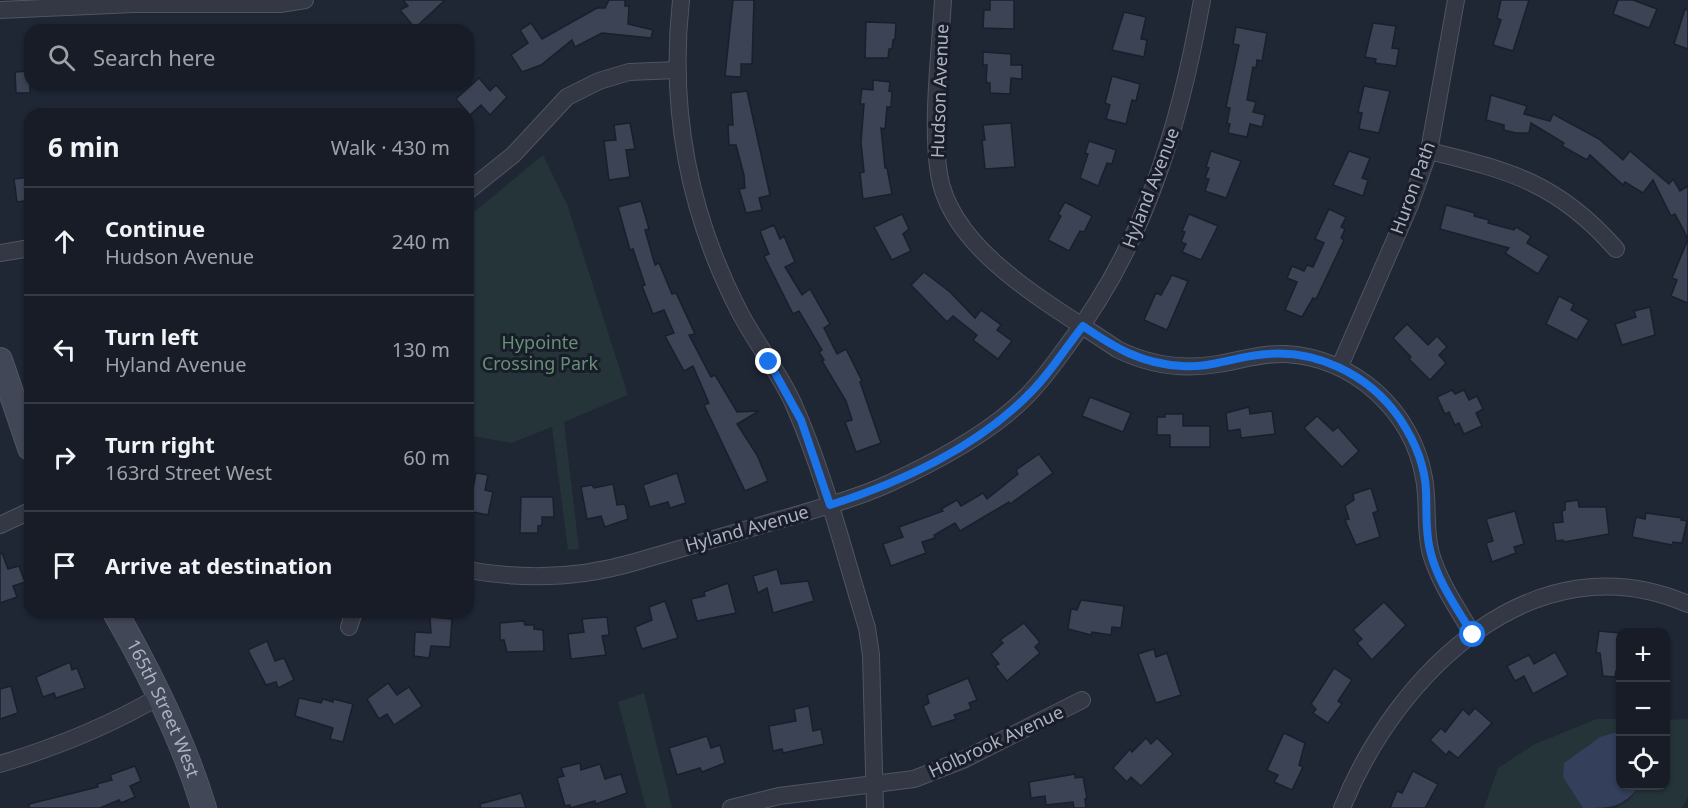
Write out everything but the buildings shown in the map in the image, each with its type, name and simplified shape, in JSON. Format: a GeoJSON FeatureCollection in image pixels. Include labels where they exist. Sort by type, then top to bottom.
{"type":"FeatureCollection","features":[{"type":"Feature","properties":{"kind":"street"},"geometry":{"type":"LineString","coordinates":[[0,10],[206,2],[280,4],[305,0]]}},
{"type":"Feature","properties":{"kind":"street"},"geometry":{"type":"LineString","coordinates":[[681,0],[677,70],[683,151],[703,231],[738,309],[792,399],[830,505],[867,628],[871,655],[875,808]]}},
{"type":"Feature","properties":{"kind":"street","name":"Hudson Avenue"},"geometry":{"type":"LineString","coordinates":[[943,0],[936,146],[939,176],[949,206],[961,228],[983,254],[1117,349],[1157,363],[1198,367],[1260,354],[1314,358],[1340,366],[1385,400],[1411,437],[1425,481],[1425,521],[1431,554],[1442,583],[1473,635]]}},
{"type":"Feature","properties":{"kind":"street","name":"Hyland Avenue"},"geometry":{"type":"LineString","coordinates":[[474,570],[550,576],[599,571],[830,505],[912,473],[992,426],[1034,390],[1083,326],[1110,285],[1149,204],[1184,96],[1202,0]]}},
{"type":"Feature","properties":{"kind":"street","name":"Huron Path"},"geometry":{"type":"LineString","coordinates":[[1340,366],[1410,205],[1429,151],[1456,0]]}},
{"type":"Feature","properties":{"kind":"street"},"geometry":{"type":"LineString","coordinates":[[474,186],[513,154],[567,97],[599,81],[629,72],[677,70]]}},
{"type":"Feature","properties":{"kind":"street"},"geometry":{"type":"LineString","coordinates":[[1429,151],[1488,165],[1538,184],[1572,205],[1616,249]]}},
{"type":"Feature","properties":{"kind":"street"},"geometry":{"type":"LineString","coordinates":[[0,253],[24,249]]}},
{"type":"Feature","properties":{"kind":"street"},"geometry":{"type":"LineString","coordinates":[[0,360],[24,430]]}},
{"type":"Feature","properties":{"kind":"street"},"geometry":{"type":"LineString","coordinates":[[0,525],[24,514]]}},
{"type":"Feature","properties":{"kind":"street"},"geometry":{"type":"LineString","coordinates":[[1342,808],[1363,763],[1399,709],[1447,656],[1473,635],[1529,600],[1573,587],[1622,585],[1667,595],[1688,604]]}},
{"type":"Feature","properties":{"kind":"street","name":"165th Street West"},"geometry":{"type":"LineString","coordinates":[[118,618],[160,696],[183,749],[204,808]]}},
{"type":"Feature","properties":{"kind":"street"},"geometry":{"type":"LineString","coordinates":[[0,764],[87,734],[115,722],[160,696]]}},
{"type":"Feature","properties":{"kind":"street","name":"Holbrook Avenue"},"geometry":{"type":"LineString","coordinates":[[731,808],[779,796],[874,786],[914,779],[937,772],[1082,700]]}},
{"type":"Feature","properties":{"kind":"green space","name":"Hypointe Crossing Park"},"geometry":{"type":"Polygon","coordinates":[[[543,155],[567,204],[628,395],[564,422],[579,549],[568,550],[552,427],[511,443],[474,436],[474,212],[543,155]]]}},
{"type":"Feature","properties":{"kind":"green space"},"geometry":{"type":"Polygon","coordinates":[[[644,693],[672,808],[646,808],[618,702],[644,693]]]}},
{"type":"Feature","properties":{"kind":"green space"},"geometry":{"type":"Polygon","coordinates":[[[1596,719],[1616,719],[1616,732],[1590,743],[1581,751],[1583,808],[1484,808],[1498,768],[1533,745],[1596,719]]]}},
{"type":"Feature","properties":{"kind":"green space"},"geometry":{"type":"Polygon","coordinates":[[[1688,719],[1688,796],[1682,808],[1616,808],[1629,800],[1637,790],[1670,790],[1670,720],[1688,719]]]}},
{"type":"Feature","properties":{"kind":"water"},"geometry":{"type":"Polygon","coordinates":[[[1616,732],[1616,790],[1636,790],[1622,803],[1602,808],[1583,808],[1563,777],[1564,763],[1600,737],[1616,732]]]}},
{"type":"Feature","properties":{"kind":"route"},"geometry":{"type":"LineString","coordinates":[[769,362],[792,399],[801,420],[830,505],[871,491],[912,473],[992,426],[1034,390],[1083,326],[1117,349],[1149,362],[1198,367],[1260,354],[1295,354],[1340,366],[1367,384],[1385,400],[1411,437],[1420,459],[1425,481],[1425,521],[1431,554],[1442,583],[1473,635]]}}]}
